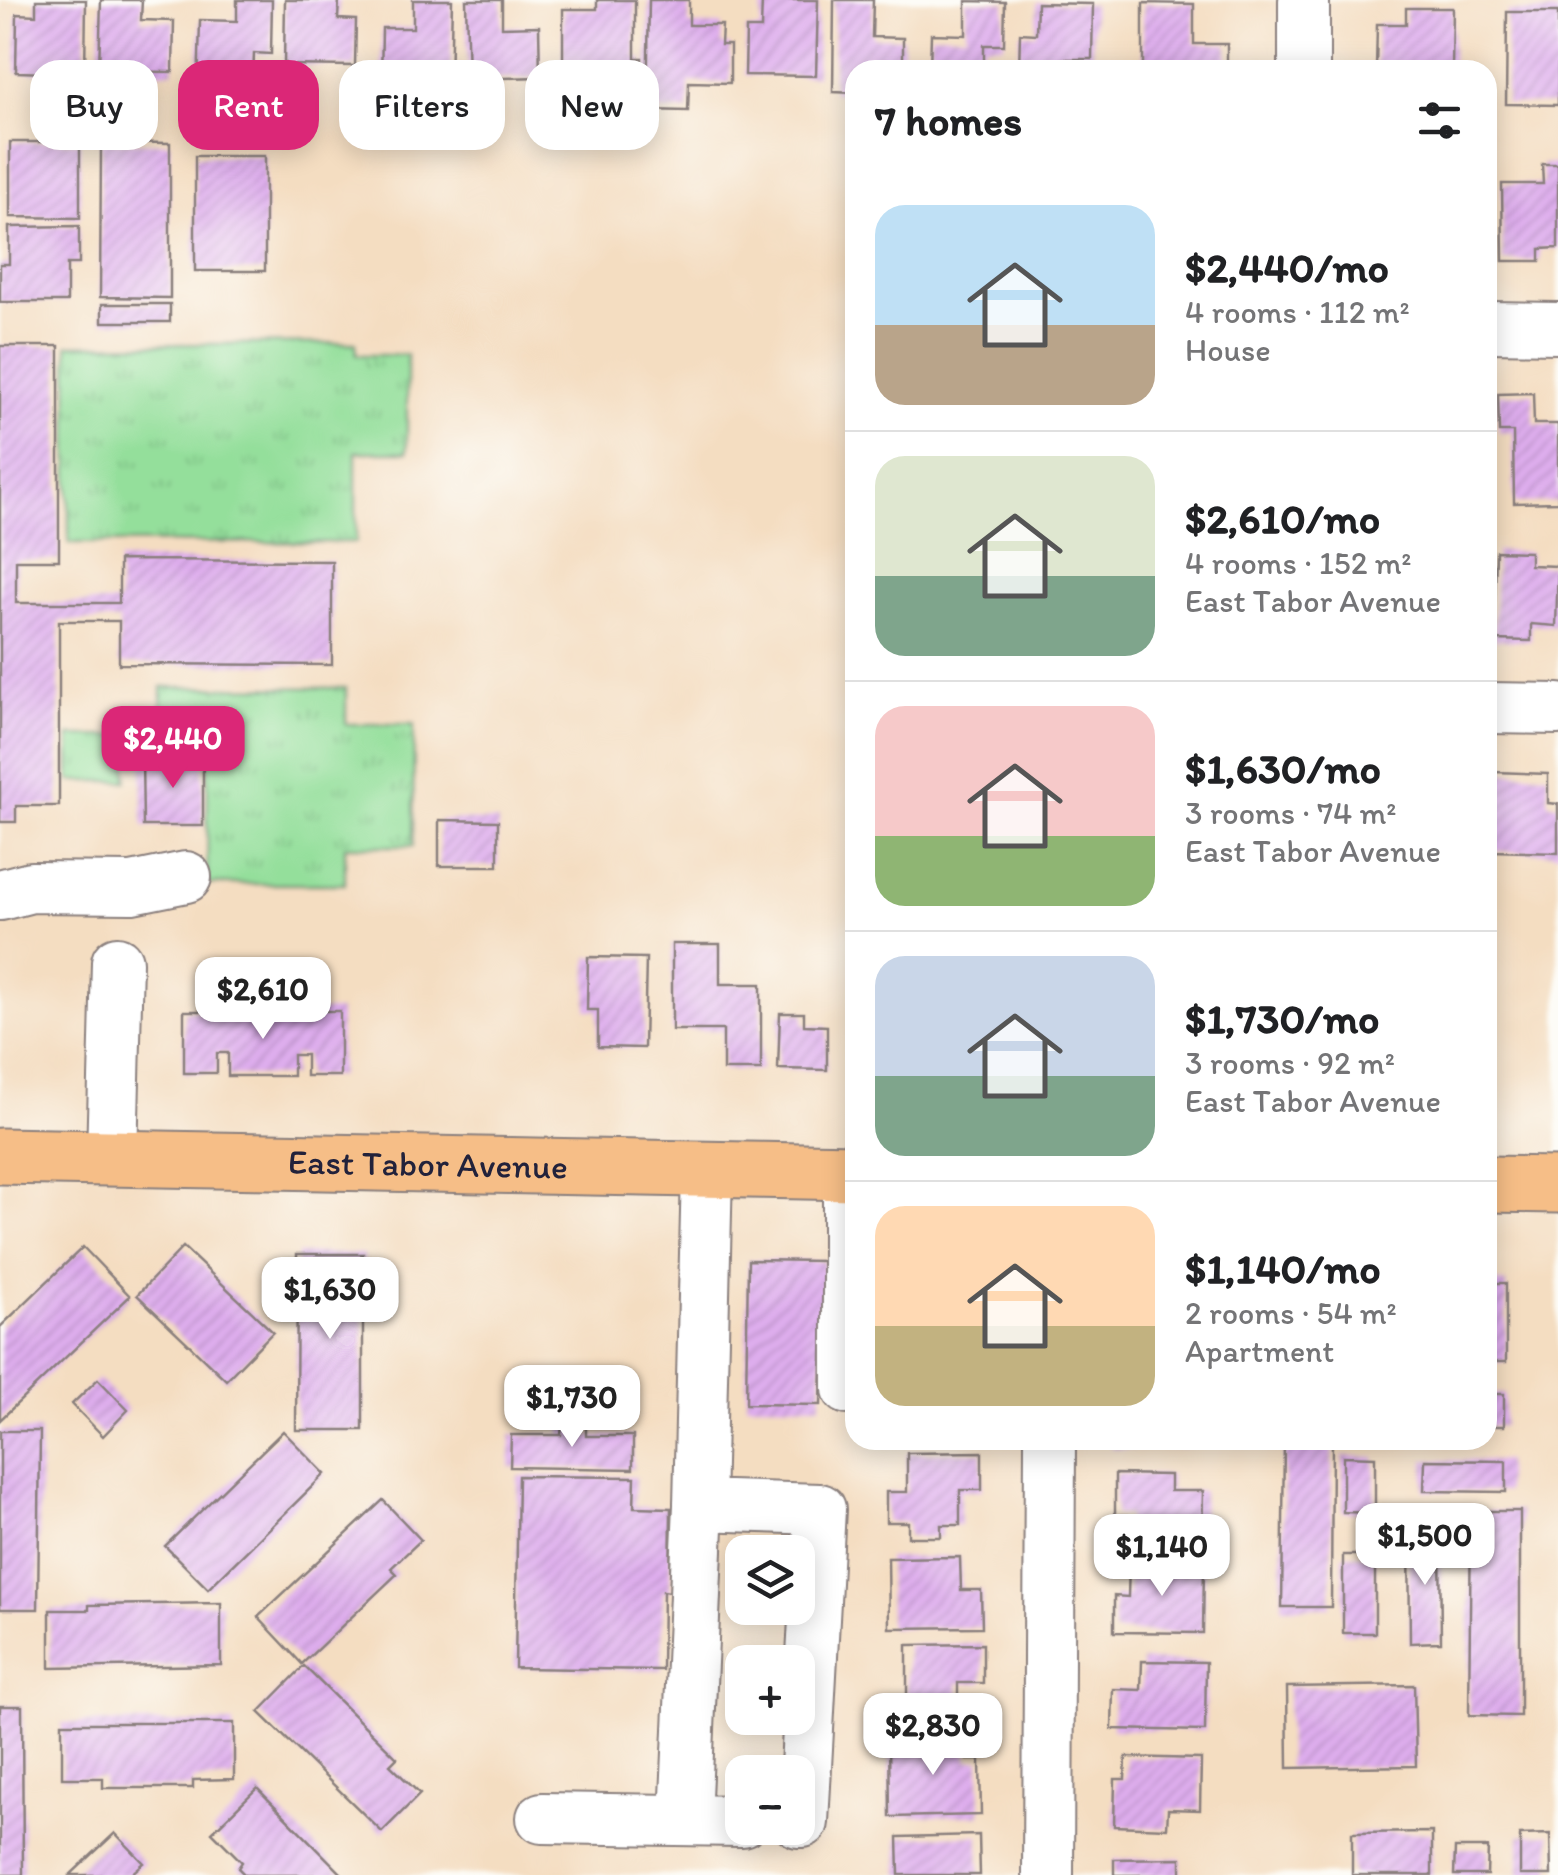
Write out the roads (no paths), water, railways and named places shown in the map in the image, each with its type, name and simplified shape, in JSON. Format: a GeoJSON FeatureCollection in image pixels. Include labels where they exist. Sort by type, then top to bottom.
{"type":"FeatureCollection","features":[{"type":"Feature","properties":{"kind":"main road","name":"East Tabor Avenue"},"geometry":{"type":"LineString","coordinates":[[0,1156],[845,1172]]}},
{"type":"Feature","properties":{"kind":"main road"},"geometry":{"type":"LineString","coordinates":[[1497,1184],[1558,1186]]}},
{"type":"Feature","properties":{"kind":"street"},"geometry":{"type":"LineString","coordinates":[[1304,0],[1304,60]]}},
{"type":"Feature","properties":{"kind":"street"},"geometry":{"type":"LineString","coordinates":[[1497,326],[1558,328]]}},
{"type":"Feature","properties":{"kind":"street"},"geometry":{"type":"LineString","coordinates":[[1497,708],[1558,709]]}},
{"type":"Feature","properties":{"kind":"street"},"geometry":{"type":"LineString","coordinates":[[0,894],[31,886],[132,888],[186,877]]}},
{"type":"Feature","properties":{"kind":"street"},"geometry":{"type":"LineString","coordinates":[[112,1158],[117,962]]}},
{"type":"Feature","properties":{"kind":"street"},"geometry":{"type":"LineString","coordinates":[[685,1820],[699,1505],[707,1170]]}},
{"type":"Feature","properties":{"kind":"street"},"geometry":{"type":"LineString","coordinates":[[1048,1875],[1050,1450]]}},
{"type":"Feature","properties":{"kind":"street"},"geometry":{"type":"LineString","coordinates":[[699,1505],[820,1509],[807,1755]]}},
{"type":"Feature","properties":{"kind":"street"},"geometry":{"type":"LineString","coordinates":[[542,1818],[725,1821]]}}]}
